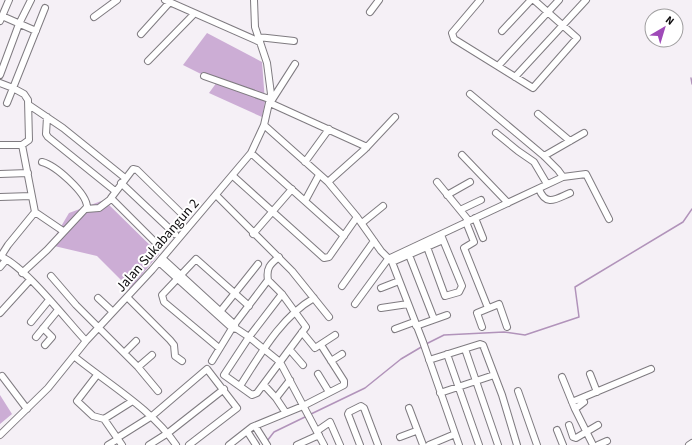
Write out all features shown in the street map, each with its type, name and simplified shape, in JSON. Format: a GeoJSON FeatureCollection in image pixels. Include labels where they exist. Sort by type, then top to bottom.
{"type":"FeatureCollection","features":[{"type":"Feature","properties":{"kind":"street"},"geometry":{"type":"LineString","coordinates":[[0,75],[2,63],[31,0]]}},
{"type":"Feature","properties":{"kind":"street"},"geometry":{"type":"LineString","coordinates":[[94,17],[117,0]]}},
{"type":"Feature","properties":{"kind":"street","name":"Jalan Sukabangun 2"},"geometry":{"type":"LineString","coordinates":[[0,435],[48,388],[86,341],[128,298],[251,153],[264,125],[270,102],[269,75],[254,20],[254,0]]}},
{"type":"Feature","properties":{"kind":"street"},"geometry":{"type":"LineString","coordinates":[[370,12],[379,0]]}},
{"type":"Feature","properties":{"kind":"street"},"geometry":{"type":"LineString","coordinates":[[480,0],[452,33],[452,36],[454,39],[515,77],[534,87],[577,38],[532,0],[502,31]]}},
{"type":"Feature","properties":{"kind":"street"},"geometry":{"type":"LineString","coordinates":[[498,66],[559,0]]}},
{"type":"Feature","properties":{"kind":"street"},"geometry":{"type":"LineString","coordinates":[[515,77],[586,0]]}},
{"type":"Feature","properties":{"kind":"street"},"geometry":{"type":"LineString","coordinates":[[141,34],[167,1],[194,14],[259,40],[294,41]]}},
{"type":"Feature","properties":{"kind":"street"},"geometry":{"type":"LineString","coordinates":[[5,3],[1,19],[36,30]]}},
{"type":"Feature","properties":{"kind":"street"},"geometry":{"type":"LineString","coordinates":[[7,103],[45,8]]}},
{"type":"Feature","properties":{"kind":"street"},"geometry":{"type":"LineString","coordinates":[[148,61],[194,14]]}},
{"type":"Feature","properties":{"kind":"street"},"geometry":{"type":"LineString","coordinates":[[270,102],[275,98],[295,64]]}},
{"type":"Feature","properties":{"kind":"street"},"geometry":{"type":"LineString","coordinates":[[204,76],[270,102],[367,147]]}},
{"type":"Feature","properties":{"kind":"street"},"geometry":{"type":"LineString","coordinates":[[0,83],[26,96],[29,105],[29,140],[22,145],[0,145]]}},
{"type":"Feature","properties":{"kind":"street"},"geometry":{"type":"LineString","coordinates":[[470,94],[544,156],[558,170],[563,178]]}},
{"type":"Feature","properties":{"kind":"street"},"geometry":{"type":"LineString","coordinates":[[29,105],[47,117],[125,178]]}},
{"type":"Feature","properties":{"kind":"street"},"geometry":{"type":"LineString","coordinates":[[538,114],[570,141]]}},
{"type":"Feature","properties":{"kind":"street"},"geometry":{"type":"LineString","coordinates":[[47,117],[46,134],[49,138],[115,191]]}},
{"type":"Feature","properties":{"kind":"street"},"geometry":{"type":"LineString","coordinates":[[328,182],[367,147],[395,117]]}},
{"type":"Feature","properties":{"kind":"street"},"geometry":{"type":"LineString","coordinates":[[264,125],[328,182],[362,223],[390,261],[423,342],[459,445]]}},
{"type":"Feature","properties":{"kind":"street"},"geometry":{"type":"LineString","coordinates":[[305,162],[329,129]]}},
{"type":"Feature","properties":{"kind":"street"},"geometry":{"type":"LineString","coordinates":[[496,133],[518,152],[534,162],[547,184]]}},
{"type":"Feature","properties":{"kind":"street"},"geometry":{"type":"LineString","coordinates":[[544,156],[584,133]]}},
{"type":"Feature","properties":{"kind":"street"},"geometry":{"type":"LineString","coordinates":[[22,145],[35,212],[63,231]]}},
{"type":"Feature","properties":{"kind":"street"},"geometry":{"type":"LineString","coordinates":[[251,153],[344,236]]}},
{"type":"Feature","properties":{"kind":"street"},"geometry":{"type":"LineString","coordinates":[[462,155],[508,203]]}},
{"type":"Feature","properties":{"kind":"street"},"geometry":{"type":"LineString","coordinates":[[42,162],[55,167],[76,188],[85,201],[86,209]]}},
{"type":"Feature","properties":{"kind":"street"},"geometry":{"type":"LineString","coordinates":[[22,273],[47,250],[63,231],[86,209],[99,208],[111,199],[115,191],[133,169],[136,169],[191,223]]}},
{"type":"Feature","properties":{"kind":"street"},"geometry":{"type":"LineString","coordinates":[[0,174],[28,173]]}},
{"type":"Feature","properties":{"kind":"street"},"geometry":{"type":"LineString","coordinates":[[390,261],[427,247],[470,220],[563,178],[586,174],[609,219]]}},
{"type":"Feature","properties":{"kind":"street"},"geometry":{"type":"LineString","coordinates":[[304,201],[319,175]]}},
{"type":"Feature","properties":{"kind":"street"},"geometry":{"type":"LineString","coordinates":[[233,176],[324,258],[328,257],[357,217]]}},
{"type":"Feature","properties":{"kind":"street"},"geometry":{"type":"LineString","coordinates":[[437,182],[470,220],[483,238]]}},
{"type":"Feature","properties":{"kind":"street"},"geometry":{"type":"LineString","coordinates":[[447,194],[470,182]]}},
{"type":"Feature","properties":{"kind":"street"},"geometry":{"type":"LineString","coordinates":[[121,183],[179,238]]}},
{"type":"Feature","properties":{"kind":"street"},"geometry":{"type":"LineString","coordinates":[[253,234],[292,189]]}},
{"type":"Feature","properties":{"kind":"street"},"geometry":{"type":"LineString","coordinates":[[539,189],[543,197],[548,200],[554,200],[570,193]]}},
{"type":"Feature","properties":{"kind":"street"},"geometry":{"type":"LineString","coordinates":[[216,195],[253,234],[279,257],[329,317]]}},
{"type":"Feature","properties":{"kind":"street"},"geometry":{"type":"LineString","coordinates":[[0,197],[31,196]]}},
{"type":"Feature","properties":{"kind":"street"},"geometry":{"type":"LineString","coordinates":[[111,199],[157,245],[160,245],[185,217]]}},
{"type":"Feature","properties":{"kind":"street"},"geometry":{"type":"LineString","coordinates":[[460,210],[481,200]]}},
{"type":"Feature","properties":{"kind":"street"},"geometry":{"type":"LineString","coordinates":[[362,223],[383,206]]}},
{"type":"Feature","properties":{"kind":"street"},"geometry":{"type":"LineString","coordinates":[[0,266],[8,245],[35,212]]}},
{"type":"Feature","properties":{"kind":"street"},"geometry":{"type":"LineString","coordinates":[[470,220],[474,242],[464,248],[488,308]]}},
{"type":"Feature","properties":{"kind":"street"},"geometry":{"type":"LineString","coordinates":[[427,247],[445,296],[457,293],[461,290],[462,286],[442,237]]}},
{"type":"Feature","properties":{"kind":"street"},"geometry":{"type":"LineString","coordinates":[[355,304],[390,261],[442,237]]}},
{"type":"Feature","properties":{"kind":"street"},"geometry":{"type":"LineString","coordinates":[[342,286],[374,241]]}},
{"type":"Feature","properties":{"kind":"street"},"geometry":{"type":"LineString","coordinates":[[409,255],[434,319]]}},
{"type":"Feature","properties":{"kind":"street"},"geometry":{"type":"LineString","coordinates":[[3,257],[30,280],[86,341]]}},
{"type":"Feature","properties":{"kind":"street"},"geometry":{"type":"LineString","coordinates":[[279,257],[269,266],[267,274],[268,280],[282,294],[305,325],[290,350],[264,385],[254,395],[224,375],[249,337],[282,294]]}},
{"type":"Feature","properties":{"kind":"street"},"geometry":{"type":"LineString","coordinates":[[219,348],[162,300],[162,295],[196,259],[249,306]]}},
{"type":"Feature","properties":{"kind":"street"},"geometry":{"type":"LineString","coordinates":[[161,260],[234,327],[265,348],[280,362],[324,445]]}},
{"type":"Feature","properties":{"kind":"street"},"geometry":{"type":"LineString","coordinates":[[219,313],[258,264]]}},
{"type":"Feature","properties":{"kind":"street"},"geometry":{"type":"LineString","coordinates":[[51,276],[98,329],[138,367],[158,391]]}},
{"type":"Feature","properties":{"kind":"street"},"geometry":{"type":"LineString","coordinates":[[0,313],[30,280]]}},
{"type":"Feature","properties":{"kind":"street"},"geometry":{"type":"LineString","coordinates":[[212,361],[219,348],[268,280]]}},
{"type":"Feature","properties":{"kind":"street"},"geometry":{"type":"LineString","coordinates":[[381,288],[399,281]]}},
{"type":"Feature","properties":{"kind":"street"},"geometry":{"type":"LineString","coordinates":[[98,298],[113,312]]}},
{"type":"Feature","properties":{"kind":"street"},"geometry":{"type":"LineString","coordinates":[[128,298],[170,340],[174,345],[174,356],[182,361]]}},
{"type":"Feature","properties":{"kind":"street"},"geometry":{"type":"LineString","coordinates":[[240,386],[265,348],[294,311],[314,298]]}},
{"type":"Feature","properties":{"kind":"street"},"geometry":{"type":"LineString","coordinates":[[31,322],[49,300]]}},
{"type":"Feature","properties":{"kind":"street"},"geometry":{"type":"LineString","coordinates":[[381,308],[408,304]]}},
{"type":"Feature","properties":{"kind":"street"},"geometry":{"type":"LineString","coordinates":[[482,327],[477,313],[499,304],[507,327]]}},
{"type":"Feature","properties":{"kind":"street"},"geometry":{"type":"LineString","coordinates":[[36,337],[58,310]]}},
{"type":"Feature","properties":{"kind":"street"},"geometry":{"type":"LineString","coordinates":[[395,329],[446,315]]}},
{"type":"Feature","properties":{"kind":"street"},"geometry":{"type":"LineString","coordinates":[[44,328],[52,337],[45,345]]}},
{"type":"Feature","properties":{"kind":"street"},"geometry":{"type":"LineString","coordinates":[[302,332],[313,348],[316,348],[336,335]]}},
{"type":"Feature","properties":{"kind":"street"},"geometry":{"type":"LineString","coordinates":[[124,353],[136,341]]}},
{"type":"Feature","properties":{"kind":"street"},"geometry":{"type":"LineString","coordinates":[[429,360],[480,344],[483,345],[518,445]]}},
{"type":"Feature","properties":{"kind":"street"},"geometry":{"type":"LineString","coordinates":[[229,445],[247,431],[286,413],[304,407],[344,385],[345,382],[321,345]]}},
{"type":"Feature","properties":{"kind":"street"},"geometry":{"type":"LineString","coordinates":[[465,349],[498,445]]}},
{"type":"Feature","properties":{"kind":"street"},"geometry":{"type":"LineString","coordinates":[[290,350],[303,365]]}},
{"type":"Feature","properties":{"kind":"street"},"geometry":{"type":"LineString","coordinates":[[331,361],[342,354]]}},
{"type":"Feature","properties":{"kind":"street"},"geometry":{"type":"LineString","coordinates":[[447,354],[479,445]]}},
{"type":"Feature","properties":{"kind":"street"},"geometry":{"type":"LineString","coordinates":[[138,367],[152,355]]}},
{"type":"Feature","properties":{"kind":"street"},"geometry":{"type":"LineString","coordinates":[[75,356],[131,402],[152,416],[168,433],[176,445]]}},
{"type":"Feature","properties":{"kind":"street"},"geometry":{"type":"LineString","coordinates":[[108,445],[119,441],[152,416],[207,369],[238,408],[190,445]]}},
{"type":"Feature","properties":{"kind":"street"},"geometry":{"type":"LineString","coordinates":[[572,402],[651,369]]}},
{"type":"Feature","properties":{"kind":"street"},"geometry":{"type":"LineString","coordinates":[[318,374],[329,392]]}},
{"type":"Feature","properties":{"kind":"street"},"geometry":{"type":"LineString","coordinates":[[590,374],[596,392]]}},
{"type":"Feature","properties":{"kind":"street"},"geometry":{"type":"LineString","coordinates":[[97,375],[77,401],[93,416],[104,419],[119,441]]}},
{"type":"Feature","properties":{"kind":"street"},"geometry":{"type":"LineString","coordinates":[[440,393],[494,375]]}},
{"type":"Feature","properties":{"kind":"street"},"geometry":{"type":"LineString","coordinates":[[2,376],[27,409]]}},
{"type":"Feature","properties":{"kind":"street"},"geometry":{"type":"LineString","coordinates":[[562,377],[575,409],[593,445],[607,441]]}},
{"type":"Feature","properties":{"kind":"street"},"geometry":{"type":"LineString","coordinates":[[276,398],[290,380]]}},
{"type":"Feature","properties":{"kind":"street"},"geometry":{"type":"LineString","coordinates":[[264,385],[276,398],[286,413]]}},
{"type":"Feature","properties":{"kind":"street"},"geometry":{"type":"LineString","coordinates":[[149,445],[168,433],[224,389]]}},
{"type":"Feature","properties":{"kind":"street"},"geometry":{"type":"LineString","coordinates":[[518,391],[537,445]]}},
{"type":"Feature","properties":{"kind":"street"},"geometry":{"type":"LineString","coordinates":[[104,419],[131,402]]}},
{"type":"Feature","properties":{"kind":"street"},"geometry":{"type":"LineString","coordinates":[[575,409],[584,402]]}},
{"type":"Feature","properties":{"kind":"street"},"geometry":{"type":"LineString","coordinates":[[360,445],[348,414],[361,406],[364,408],[376,444]]}},
{"type":"Feature","properties":{"kind":"street"},"geometry":{"type":"LineString","coordinates":[[408,408],[416,431],[423,445]]}},
{"type":"Feature","properties":{"kind":"street"},"geometry":{"type":"LineString","coordinates":[[301,444],[330,422],[340,445]]}},
{"type":"Feature","properties":{"kind":"street"},"geometry":{"type":"LineString","coordinates":[[569,425],[575,438],[598,425]]}},
{"type":"Feature","properties":{"kind":"street"},"geometry":{"type":"LineString","coordinates":[[256,427],[267,445]]}},
{"type":"Feature","properties":{"kind":"street"},"geometry":{"type":"LineString","coordinates":[[557,430],[564,445]]}},
{"type":"Feature","properties":{"kind":"street"},"geometry":{"type":"LineString","coordinates":[[247,431],[256,445]]}},
{"type":"Feature","properties":{"kind":"street"},"geometry":{"type":"LineString","coordinates":[[400,437],[416,431]]}},
{"type":"Feature","properties":{"kind":"street"},"geometry":{"type":"LineString","coordinates":[[429,445],[455,434]]}},
{"type":"Feature","properties":{"kind":"street"},"geometry":{"type":"LineString","coordinates":[[688,445],[692,443]]}},
{"type":"Feature","properties":{"kind":"shaded area"},"geometry":{"type":"Polygon","coordinates":[[[207,33],[262,62],[265,102],[262,117],[209,93],[217,82],[183,65],[207,33]]]}},
{"type":"Feature","properties":{"kind":"shaded area"},"geometry":{"type":"Polygon","coordinates":[[[104,200],[159,254],[130,289],[97,256],[50,245],[69,213],[104,200]]]}},
{"type":"Feature","properties":{"kind":"shaded area"},"geometry":{"type":"Polygon","coordinates":[[[0,395],[12,414],[0,424],[0,395]]]}},
{"type":"Feature","properties":{"kind":"waterway"},"geometry":{"type":"LineString","coordinates":[[691,78],[692,84]]}},
{"type":"Feature","properties":{"kind":"waterway"},"geometry":{"type":"LineString","coordinates":[[426,344],[444,335],[504,332],[525,335],[579,317],[575,287],[683,222],[692,209]]}},
{"type":"Feature","properties":{"kind":"waterway"},"geometry":{"type":"LineString","coordinates":[[311,414],[365,388],[401,359],[423,346]]}},
{"type":"Feature","properties":{"kind":"waterway"},"geometry":{"type":"LineString","coordinates":[[267,441],[274,432],[307,416]]}}]}
